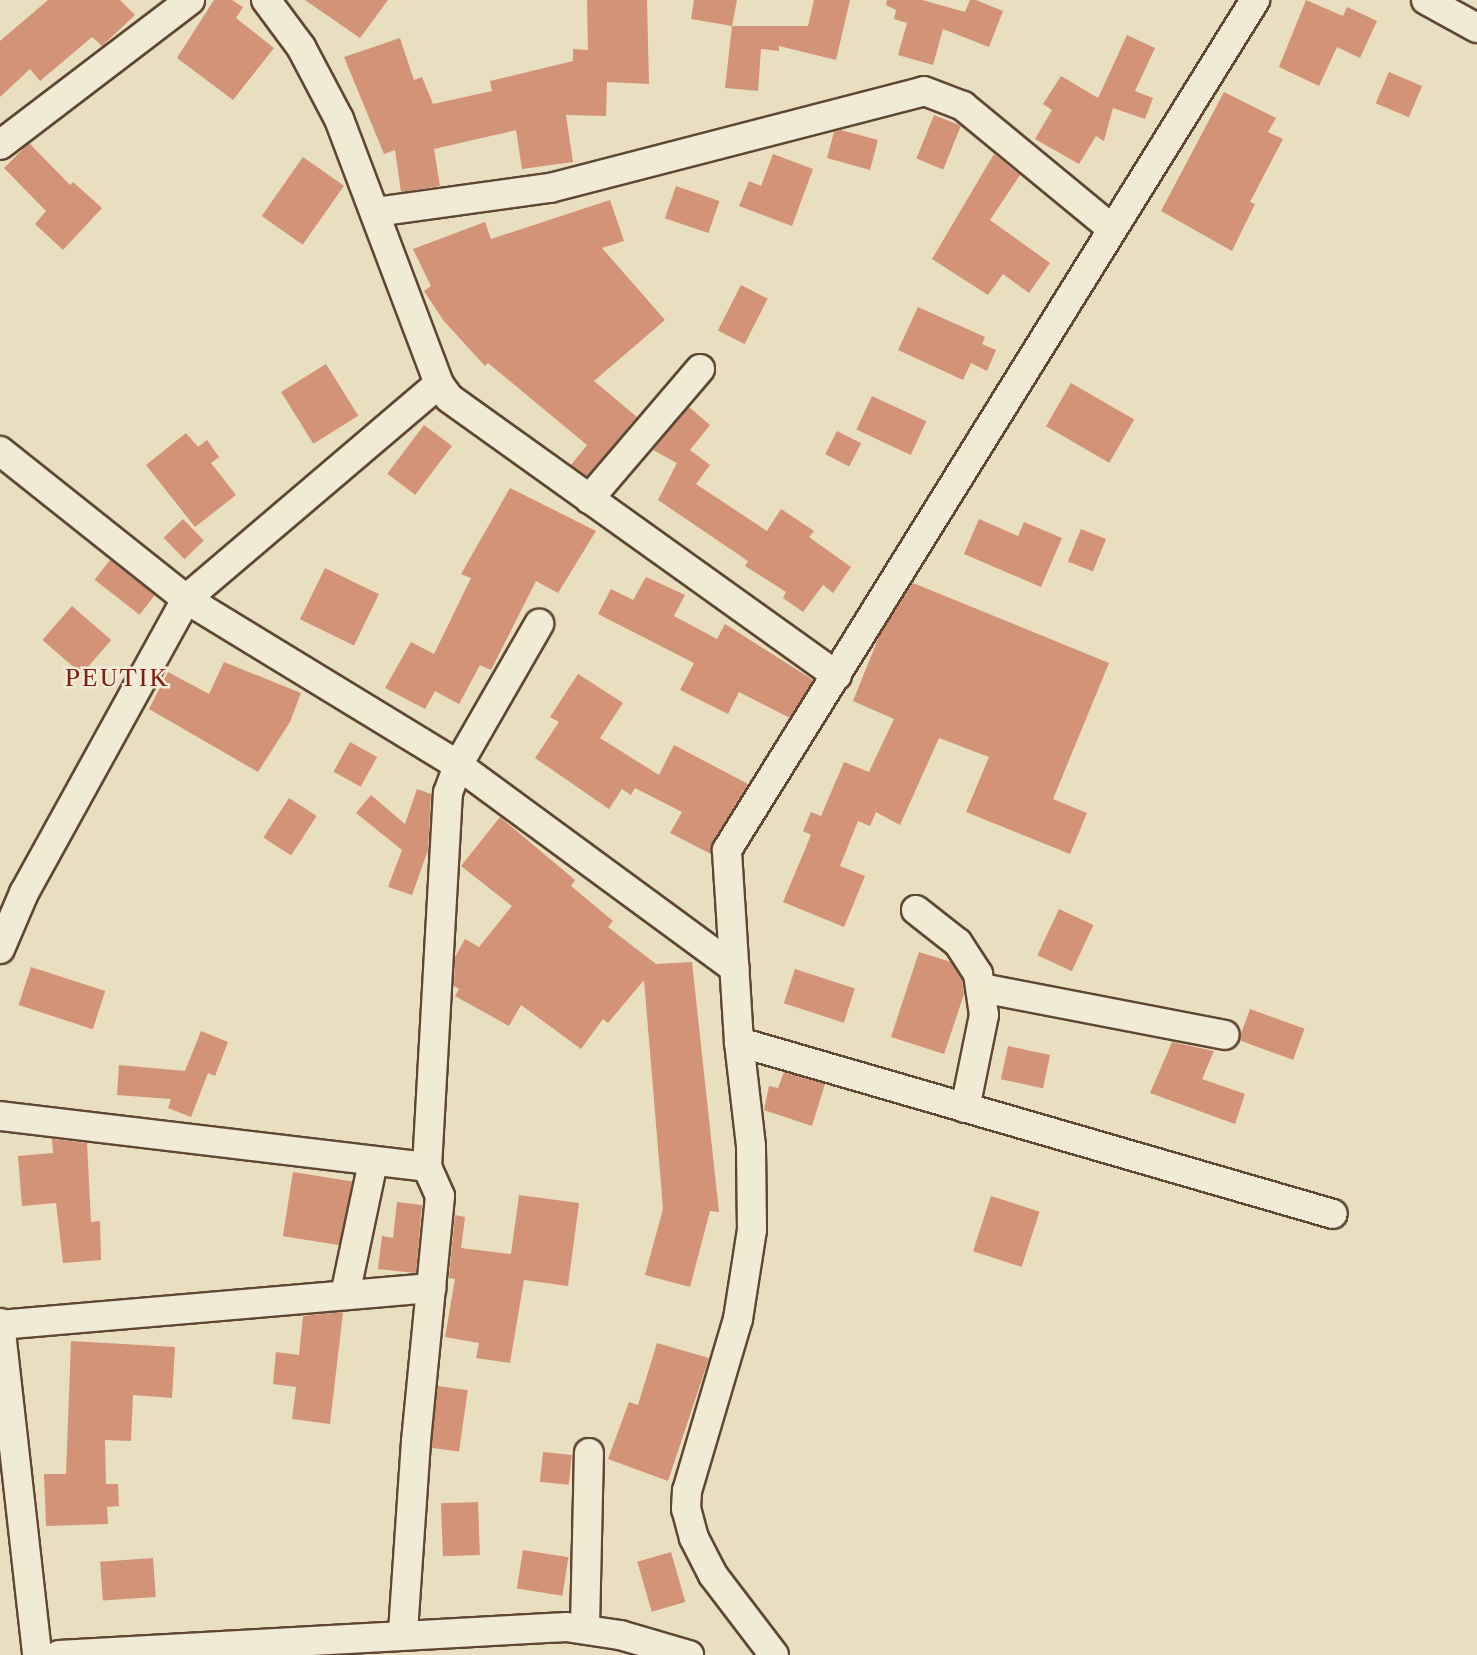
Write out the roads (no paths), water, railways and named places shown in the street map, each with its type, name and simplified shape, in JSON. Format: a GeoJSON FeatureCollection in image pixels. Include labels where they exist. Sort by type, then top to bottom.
{"type":"FeatureCollection","features":[{"type":"Feature","properties":{"kind":"street"},"geometry":{"type":"LineString","coordinates":[[0,145],[190,0]]}},
{"type":"Feature","properties":{"kind":"street"},"geometry":{"type":"LineString","coordinates":[[266,0],[320,80],[376,212],[439,384],[459,408],[838,676]]}},
{"type":"Feature","properties":{"kind":"street"},"geometry":{"type":"LineString","coordinates":[[774,1655],[713,1575],[694,1538],[686,1508],[687,1491],[738,1319],[752,1230],[751,1146],[739,1042],[727,850],[838,676],[1111,228],[1255,0]]}},
{"type":"Feature","properties":{"kind":"street"},"geometry":{"type":"LineString","coordinates":[[1426,0],[1477,28]]}},
{"type":"Feature","properties":{"kind":"street"},"geometry":{"type":"LineString","coordinates":[[376,212],[550,188],[924,91],[963,106],[1111,228]]}},
{"type":"Feature","properties":{"kind":"street"},"geometry":{"type":"LineString","coordinates":[[589,499],[700,369]]}},
{"type":"Feature","properties":{"kind":"street"},"geometry":{"type":"LineString","coordinates":[[0,949],[18,905],[186,599],[439,384]]}},
{"type":"Feature","properties":{"kind":"street"},"geometry":{"type":"LineString","coordinates":[[0,451],[186,599],[458,765],[734,968]]}},
{"type":"Feature","properties":{"kind":"street"},"geometry":{"type":"LineString","coordinates":[[403,1632],[430,1288],[440,1196],[427,1167],[448,793],[458,765],[539,624]]}},
{"type":"Feature","properties":{"kind":"street"},"geometry":{"type":"LineString","coordinates":[[916,910],[958,943],[969,956],[981,989],[984,1015],[965,1108]]}},
{"type":"Feature","properties":{"kind":"street"},"geometry":{"type":"LineString","coordinates":[[981,989],[1225,1035]]}},
{"type":"Feature","properties":{"kind":"street"},"geometry":{"type":"LineString","coordinates":[[739,1042],[1333,1214]]}},
{"type":"Feature","properties":{"kind":"street"},"geometry":{"type":"LineString","coordinates":[[0,1116],[427,1167]]}},
{"type":"Feature","properties":{"kind":"street"},"geometry":{"type":"LineString","coordinates":[[345,1295],[373,1161]]}},
{"type":"Feature","properties":{"kind":"street"},"geometry":{"type":"LineString","coordinates":[[37,1655],[8,1460],[0,1324],[430,1288]]}},
{"type":"Feature","properties":{"kind":"street"},"geometry":{"type":"LineString","coordinates":[[585,1627],[589,1453]]}},
{"type":"Feature","properties":{"kind":"street"},"geometry":{"type":"LineString","coordinates":[[60,1655],[403,1632],[585,1627],[689,1655]]}},
{"type":"Feature","properties":{"kind":"district","name":"PEUTIK"},"geometry":{"type":"Point","coordinates":[117,678]}}]}
